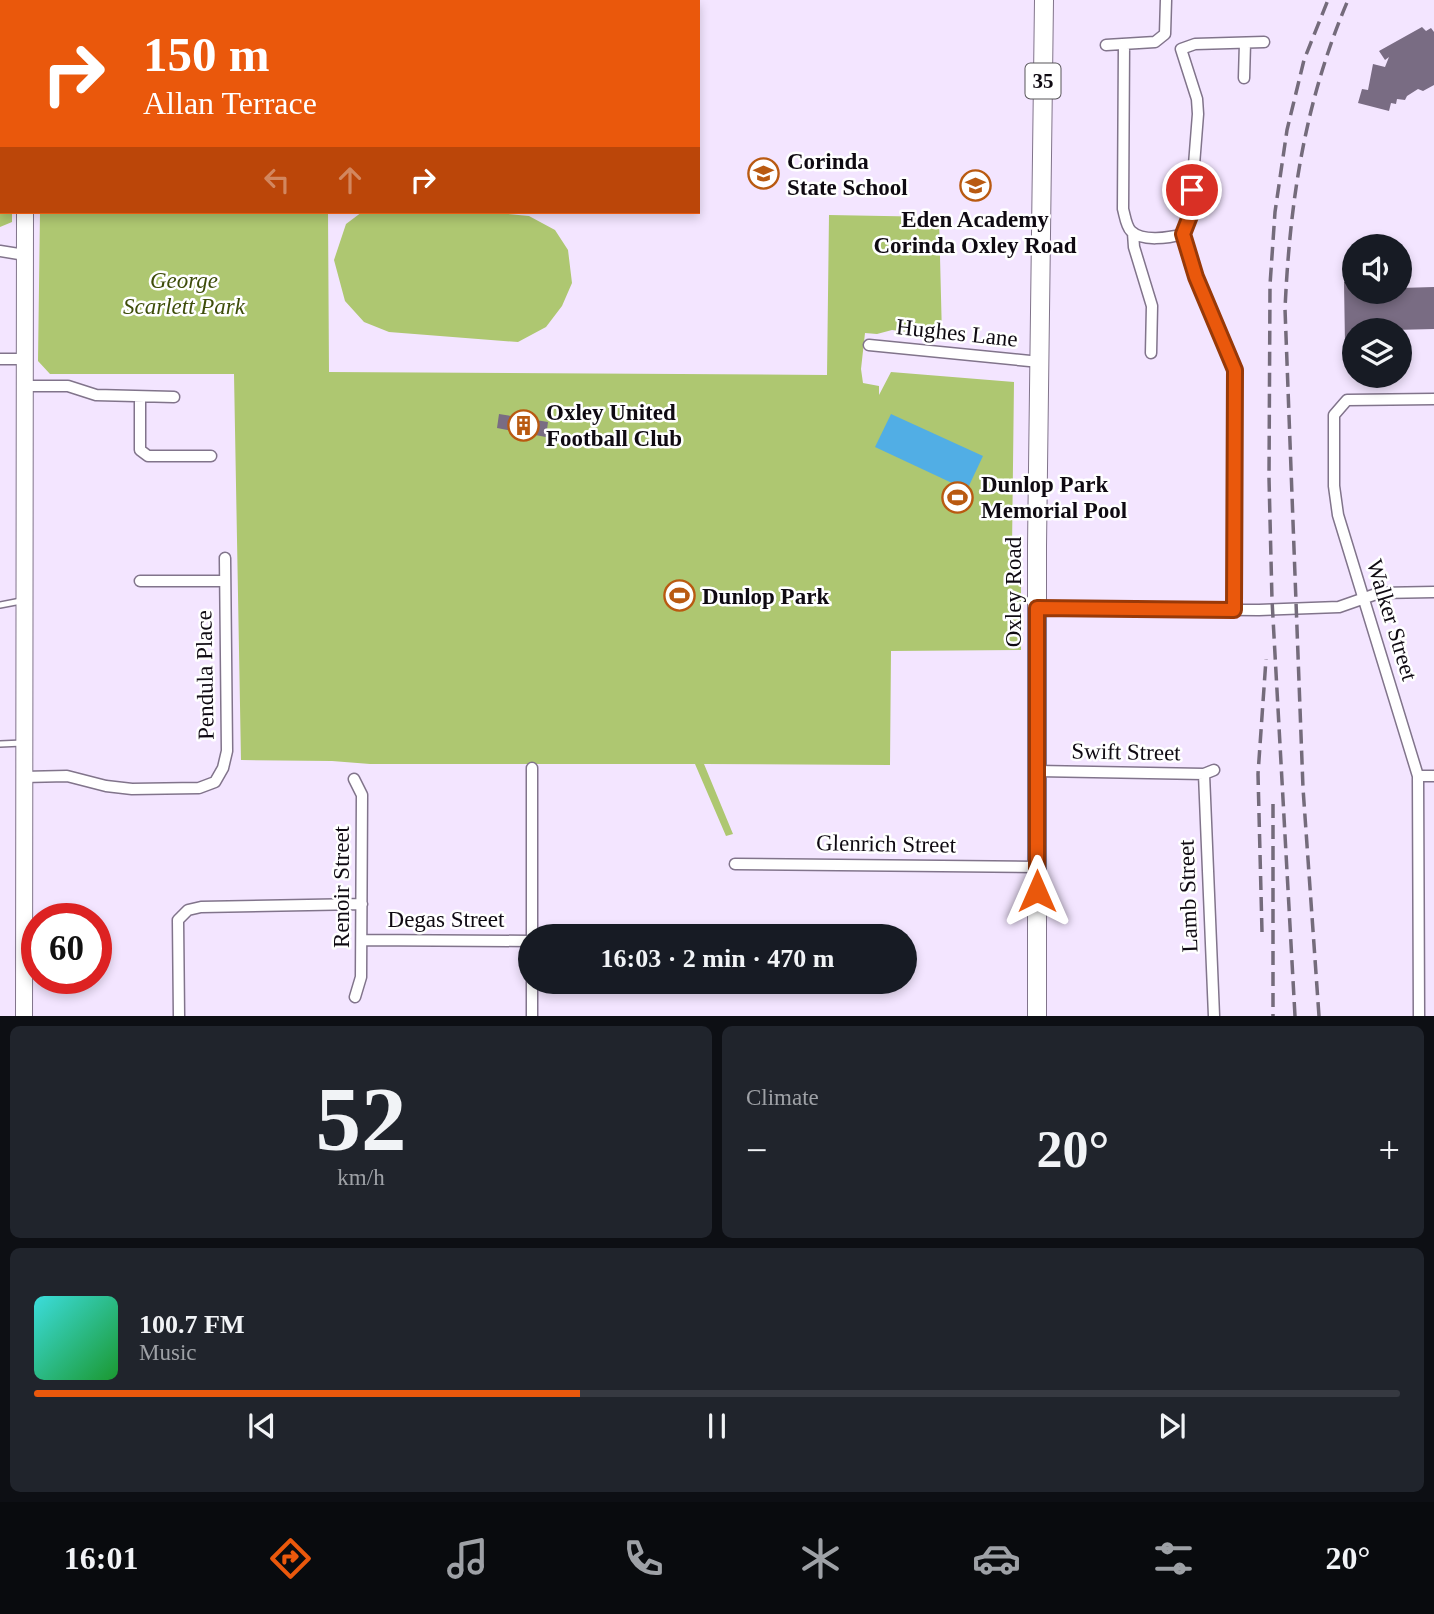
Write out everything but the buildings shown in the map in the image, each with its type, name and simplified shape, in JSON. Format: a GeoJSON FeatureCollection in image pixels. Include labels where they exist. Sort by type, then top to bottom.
{"type":"FeatureCollection","features":[{"type":"Feature","properties":{"kind":"main road","name":"Oxley Road"},"geometry":{"type":"LineString","coordinates":[[1037,1016],[1037,608],[1044,0]]}},
{"type":"Feature","properties":{"kind":"street"},"geometry":{"type":"LineString","coordinates":[[1166,0],[1166,34],[1181,49],[1197,99],[1190,216],[1183,234],[1196,277],[1235,370],[1234,610]]}},
{"type":"Feature","properties":{"kind":"street"},"geometry":{"type":"LineString","coordinates":[[1106,45],[1155,42],[1166,34]]}},
{"type":"Feature","properties":{"kind":"street"},"geometry":{"type":"LineString","coordinates":[[1181,49],[1195,44],[1265,41]]}},
{"type":"Feature","properties":{"kind":"street"},"geometry":{"type":"LineString","coordinates":[[1244,78],[1245,43]]}},
{"type":"Feature","properties":{"kind":"street"},"geometry":{"type":"LineString","coordinates":[[1124,44],[1122,193],[1129,228],[1133,233],[1144,237],[1183,234]]}},
{"type":"Feature","properties":{"kind":"street"},"geometry":{"type":"LineString","coordinates":[[24,1016],[25,214]]}},
{"type":"Feature","properties":{"kind":"street"},"geometry":{"type":"LineString","coordinates":[[1133,233],[1134,247],[1152,306],[1151,353]]}},
{"type":"Feature","properties":{"kind":"street"},"geometry":{"type":"LineString","coordinates":[[0,251],[25,255]]}},
{"type":"Feature","properties":{"kind":"street","name":"Hughes Lane"},"geometry":{"type":"LineString","coordinates":[[869,345],[1040,362]]}},
{"type":"Feature","properties":{"kind":"street"},"geometry":{"type":"LineString","coordinates":[[0,359],[24,359]]}},
{"type":"Feature","properties":{"kind":"street"},"geometry":{"type":"LineString","coordinates":[[24,386],[68,386],[96,395],[174,397]]}},
{"type":"Feature","properties":{"kind":"street"},"geometry":{"type":"LineString","coordinates":[[140,397],[140,450],[148,456],[211,456]]}},
{"type":"Feature","properties":{"kind":"street","name":"Walker Street"},"geometry":{"type":"LineString","coordinates":[[1419,1016],[1418,776],[1338,514],[1334,486],[1334,415],[1348,400],[1434,399]]}},
{"type":"Feature","properties":{"kind":"street","name":"Pendula Place"},"geometry":{"type":"LineString","coordinates":[[23,777],[67,776],[106,786],[132,789],[200,788],[215,782],[227,751],[225,558]]}},
{"type":"Feature","properties":{"kind":"street","name":"Pendula Place"},"geometry":{"type":"LineString","coordinates":[[140,581],[225,581]]}},
{"type":"Feature","properties":{"kind":"street"},"geometry":{"type":"LineString","coordinates":[[1037,608],[1234,610],[1339,607],[1379,593],[1434,592]]}},
{"type":"Feature","properties":{"kind":"street"},"geometry":{"type":"LineString","coordinates":[[531,924],[532,768]]}},
{"type":"Feature","properties":{"kind":"street","name":"Swift Street"},"geometry":{"type":"LineString","coordinates":[[1038,771],[1209,772]]}},
{"type":"Feature","properties":{"kind":"street","name":"Lamb Street"},"geometry":{"type":"LineString","coordinates":[[1209,772],[1214,1016]]}},
{"type":"Feature","properties":{"kind":"street"},"geometry":{"type":"LineString","coordinates":[[1418,776],[1434,776]]}},
{"type":"Feature","properties":{"kind":"street","name":"Renoir Street"},"geometry":{"type":"LineString","coordinates":[[354,779],[362,795],[361,976],[355,996]]}},
{"type":"Feature","properties":{"kind":"street","name":"Glenrich Street"},"geometry":{"type":"LineString","coordinates":[[734,864],[1037,867]]}},
{"type":"Feature","properties":{"kind":"street"},"geometry":{"type":"LineString","coordinates":[[180,1016],[178,920],[188,910],[201,907],[362,904]]}},
{"type":"Feature","properties":{"kind":"street","name":"Degas Street"},"geometry":{"type":"LineString","coordinates":[[362,940],[518,939]]}},
{"type":"Feature","properties":{"kind":"street"},"geometry":{"type":"LineString","coordinates":[[531,1016],[532,994]]}},
{"type":"Feature","properties":{"kind":"lane"},"geometry":{"type":"LineString","coordinates":[[0,605],[24,601]]}},
{"type":"Feature","properties":{"kind":"lane"},"geometry":{"type":"LineString","coordinates":[[0,744],[23,743]]}},
{"type":"Feature","properties":{"kind":"green space"},"geometry":{"type":"Polygon","coordinates":[[[0,214],[12,214],[12,222],[0,227],[0,214]]]}},
{"type":"Feature","properties":{"kind":"green space","name":"Dunlop Park"},"geometry":{"type":"Polygon","coordinates":[[[40,214],[328,214],[329,372],[827,375],[829,215],[939,217],[942,336],[892,330],[877,334],[865,333],[861,369],[863,383],[879,386],[879,395],[891,372],[1014,382],[1012,548],[1014,565],[1021,581],[1021,650],[891,651],[890,765],[704,764],[733,834],[726,836],[695,764],[370,764],[241,760],[234,374],[50,374],[38,361],[40,214]]]}},
{"type":"Feature","properties":{"kind":"green space"},"geometry":{"type":"Polygon","coordinates":[[[359,214],[529,216],[555,230],[568,250],[572,283],[562,306],[546,327],[518,342],[389,332],[364,322],[345,301],[334,260],[346,224],[359,214]]]}},
{"type":"Feature","properties":{"kind":"water"},"geometry":{"type":"Polygon","coordinates":[[[891,414],[983,456],[967,490],[875,447],[891,414]]]}},
{"type":"Feature","properties":{"kind":"railway"},"geometry":{"type":"LineString","coordinates":[[1295,1016],[1272,600],[1269,478],[1270,285],[1275,212],[1287,130],[1304,60],[1328,0]]}},
{"type":"Feature","properties":{"kind":"railway"},"geometry":{"type":"LineString","coordinates":[[1319,1016],[1303,788],[1285,309],[1291,229],[1302,151],[1321,75],[1348,0]]}},
{"type":"Feature","properties":{"kind":"railway"},"geometry":{"type":"LineString","coordinates":[[1262,932],[1258,774],[1266,659]]}},
{"type":"Feature","properties":{"kind":"railway"},"geometry":{"type":"LineString","coordinates":[[1273,804],[1273,1016]]}},
{"type":"Feature","properties":{"kind":"place","name":"Corinda State School"},"geometry":{"type":"Point","coordinates":[764,174]}},
{"type":"Feature","properties":{"kind":"place","name":"Eden Academy Corinda Oxley Road"},"geometry":{"type":"Point","coordinates":[975,185]}},
{"type":"Feature","properties":{"kind":"place","name":"Oxley United Football Club"},"geometry":{"type":"Point","coordinates":[523,425]}},
{"type":"Feature","properties":{"kind":"place","name":"Dunlop Park Memorial Pool"},"geometry":{"type":"Point","coordinates":[958,497]}},
{"type":"Feature","properties":{"kind":"place","name":"Dunlop Park"},"geometry":{"type":"Point","coordinates":[679,596]}},
{"type":"Feature","properties":{"kind":"route"},"geometry":{"type":"LineString","coordinates":[[1037,891],[1037,608],[1178,607],[1234,610],[1235,370],[1196,277],[1183,234],[1188,226],[1192,190]]}},
{"type":"Feature","properties":{"kind":"park label","name":"George Scarlett Park"},"geometry":{"type":"Point","coordinates":[184,293]}}]}
